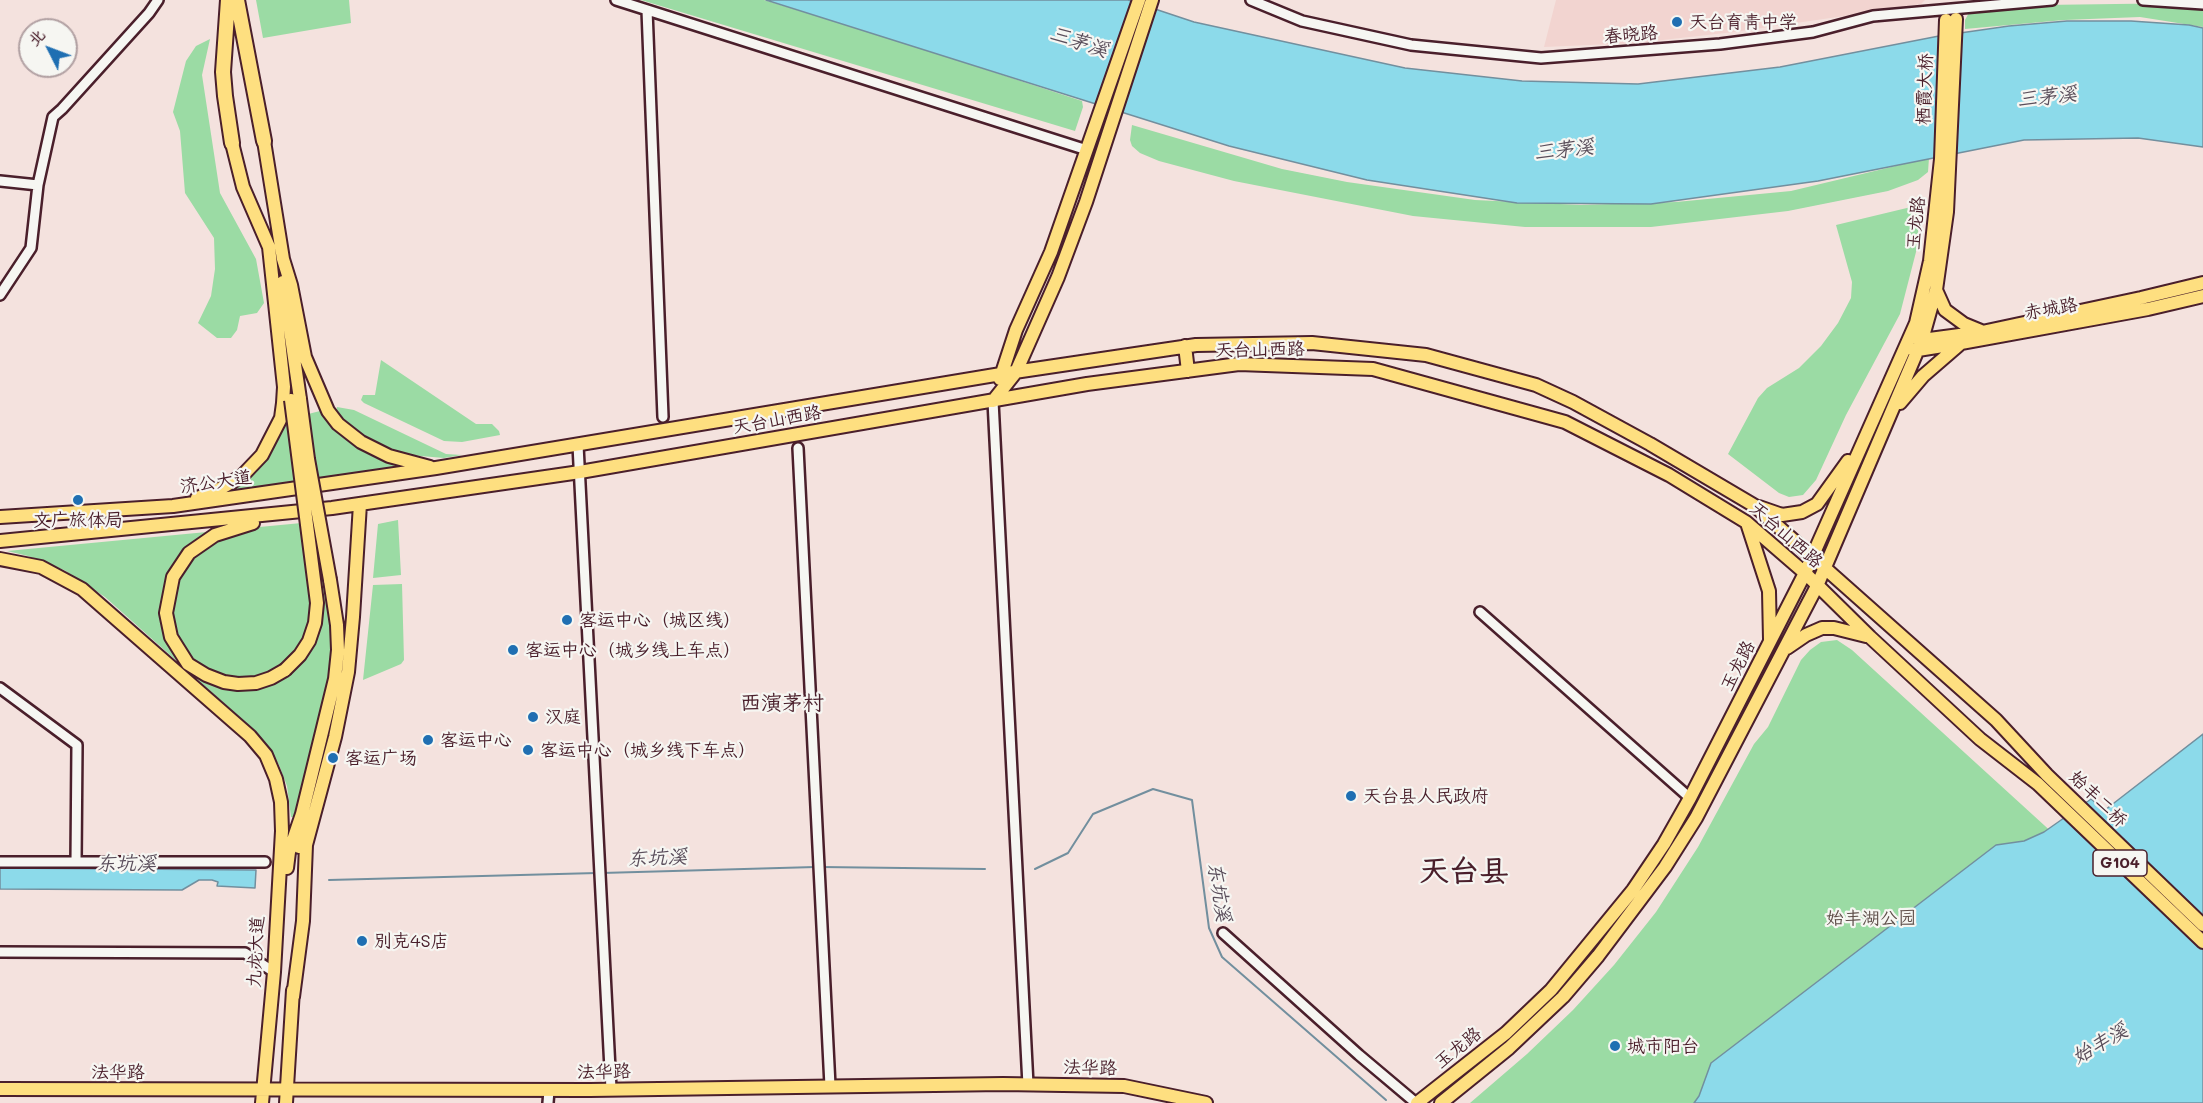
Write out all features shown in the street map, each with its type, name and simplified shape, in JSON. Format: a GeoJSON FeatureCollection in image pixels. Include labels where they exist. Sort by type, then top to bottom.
{"type":"FeatureCollection","features":[{"type":"Feature","properties":{"kind":"highway"},"geometry":{"type":"LineString","coordinates":[[228,0],[223,72],[232,143]]}},
{"type":"Feature","properties":{"kind":"highway"},"geometry":{"type":"LineString","coordinates":[[237,0],[264,141]]}},
{"type":"Feature","properties":{"kind":"main road"},"geometry":{"type":"LineString","coordinates":[[993,401],[1016,372],[1058,277],[1082,213],[1105,121],[1140,0]]}},
{"type":"Feature","properties":{"kind":"main road"},"geometry":{"type":"LineString","coordinates":[[993,401],[1016,330],[1051,252],[1087,150],[1105,121],[1152,0]]}},
{"type":"Feature","properties":{"kind":"main road","name":"栖霞大桥"},"geometry":{"type":"LineString","coordinates":[[1946,158],[1951,10]]}},
{"type":"Feature","properties":{"kind":"main road"},"geometry":{"type":"LineString","coordinates":[[264,141],[292,401],[308,459],[330,580],[337,625],[338,650],[335,679],[302,814],[288,852],[274,972]]}},
{"type":"Feature","properties":{"kind":"main road"},"geometry":{"type":"LineString","coordinates":[[232,143],[243,187],[269,247],[291,285],[305,357],[324,403],[338,424],[361,442],[389,456],[436,468]]}},
{"type":"Feature","properties":{"kind":"main road","name":"玉龙路"},"geometry":{"type":"LineString","coordinates":[[1441,1103],[1509,1048],[1563,997],[1628,917],[1665,867],[1696,818],[1817,586],[1892,412],[1914,343],[1936,290],[1947,212],[1946,158]]}},
{"type":"Feature","properties":{"kind":"main road","name":"玉龙路"},"geometry":{"type":"LineString","coordinates":[[1417,1103],[1506,1033],[1551,990],[1633,890],[1664,844],[1690,798],[1805,573],[1867,432],[1914,343],[1946,158]]}},
{"type":"Feature","properties":{"kind":"main road"},"geometry":{"type":"LineString","coordinates":[[273,516],[215,535],[189,553],[173,577],[166,613],[171,637],[188,664],[206,675],[238,684],[256,683],[271,678],[285,670],[300,656],[309,641],[315,623],[317,603],[292,401],[283,286],[277,260]]}},
{"type":"Feature","properties":{"kind":"main road"},"geometry":{"type":"LineString","coordinates":[[277,260],[272,291],[284,387],[292,401]]}},
{"type":"Feature","properties":{"kind":"main road","name":"赤城路"},"geometry":{"type":"LineString","coordinates":[[1914,343],[1982,332],[2203,283]]}},
{"type":"Feature","properties":{"kind":"main road"},"geometry":{"type":"LineString","coordinates":[[1936,290],[1945,310],[1964,324],[1982,332]]}},
{"type":"Feature","properties":{"kind":"main road","name":"赤城路"},"geometry":{"type":"LineString","coordinates":[[1914,343],[1961,343],[2148,309],[2203,296]]}},
{"type":"Feature","properties":{"kind":"main road","name":"天台山西路"},"geometry":{"type":"LineString","coordinates":[[436,468],[1001,374],[1185,346],[1312,343],[1426,356],[1536,385],[1630,433],[1755,506],[1812,556],[1823,569],[1996,720],[2042,779]]}},
{"type":"Feature","properties":{"kind":"main road"},"geometry":{"type":"LineString","coordinates":[[1892,412],[1923,376],[1961,343]]}},
{"type":"Feature","properties":{"kind":"main road"},"geometry":{"type":"LineString","coordinates":[[1185,346],[1188,371]]}},
{"type":"Feature","properties":{"kind":"main road"},"geometry":{"type":"LineString","coordinates":[[1373,369],[1377,350]]}},
{"type":"Feature","properties":{"kind":"main road","name":"天台山西路"},"geometry":{"type":"LineString","coordinates":[[360,504],[580,472],[1087,384],[1239,364],[1373,369],[1566,422],[1669,475],[1746,522],[1805,573],[1980,739],[2042,779]]}},
{"type":"Feature","properties":{"kind":"main road"},"geometry":{"type":"LineString","coordinates":[[173,507],[218,490],[242,476],[262,455],[292,401]]}},
{"type":"Feature","properties":{"kind":"main road"},"geometry":{"type":"LineString","coordinates":[[1755,506],[1782,515],[1802,512],[1817,504],[1867,432]]}},
{"type":"Feature","properties":{"kind":"main road","name":"济公大道"},"geometry":{"type":"LineString","coordinates":[[0,517],[173,507],[436,468]]}},
{"type":"Feature","properties":{"kind":"main road"},"geometry":{"type":"LineString","coordinates":[[293,997],[303,921],[306,845],[335,737],[348,672],[360,504]]}},
{"type":"Feature","properties":{"kind":"main road","name":"济公大道"},"geometry":{"type":"LineString","coordinates":[[0,542],[273,516],[360,504]]}},
{"type":"Feature","properties":{"kind":"main road"},"geometry":{"type":"LineString","coordinates":[[48,515],[48,538]]}},
{"type":"Feature","properties":{"kind":"main road"},"geometry":{"type":"LineString","coordinates":[[1746,522],[1769,591],[1769,645]]}},
{"type":"Feature","properties":{"kind":"main road","name":"九龙大道"},"geometry":{"type":"LineString","coordinates":[[0,559],[41,567],[82,589],[250,736],[266,755],[276,779],[281,802],[282,831],[274,972],[262,1097]]}},
{"type":"Feature","properties":{"kind":"main road"},"geometry":{"type":"LineString","coordinates":[[1786,648],[1822,628],[1856,632],[1870,637]]}},
{"type":"Feature","properties":{"kind":"main road","name":"始丰二桥"},"geometry":{"type":"LineString","coordinates":[[2042,779],[2203,925]]}},
{"type":"Feature","properties":{"kind":"main road","name":"始丰二桥"},"geometry":{"type":"LineString","coordinates":[[2042,779],[2203,942]]}},
{"type":"Feature","properties":{"kind":"main road"},"geometry":{"type":"LineString","coordinates":[[286,1103],[302,814]]}},
{"type":"Feature","properties":{"kind":"main road","name":"法华路"},"geometry":{"type":"LineString","coordinates":[[0,1089],[262,1097],[287,1090],[548,1097],[611,1089],[1124,1086],[1206,1103]]}},
{"type":"Feature","properties":{"kind":"street"},"geometry":{"type":"LineString","coordinates":[[0,295],[31,248],[38,185],[53,117],[149,13],[158,0]]}},
{"type":"Feature","properties":{"kind":"street"},"geometry":{"type":"LineString","coordinates":[[616,0],[1087,150]]}},
{"type":"Feature","properties":{"kind":"street","name":"春晓路"},"geometry":{"type":"LineString","coordinates":[[1251,0],[1302,21],[1411,45],[1541,58],[1720,44],[1813,32],[1874,16],[2052,0]]}},
{"type":"Feature","properties":{"kind":"street"},"geometry":{"type":"LineString","coordinates":[[2143,0],[2203,4]]}},
{"type":"Feature","properties":{"kind":"street"},"geometry":{"type":"LineString","coordinates":[[647,10],[663,417]]}},
{"type":"Feature","properties":{"kind":"street"},"geometry":{"type":"LineString","coordinates":[[0,182],[38,185]]}},
{"type":"Feature","properties":{"kind":"street"},"geometry":{"type":"LineString","coordinates":[[993,401],[1028,1085]]}},
{"type":"Feature","properties":{"kind":"street"},"geometry":{"type":"LineString","coordinates":[[578,445],[611,1089]]}},
{"type":"Feature","properties":{"kind":"street"},"geometry":{"type":"LineString","coordinates":[[798,448],[830,1086]]}},
{"type":"Feature","properties":{"kind":"street"},"geometry":{"type":"LineString","coordinates":[[1480,612],[1690,798]]}},
{"type":"Feature","properties":{"kind":"street"},"geometry":{"type":"LineString","coordinates":[[0,688],[77,745],[76,862]]}},
{"type":"Feature","properties":{"kind":"street"},"geometry":{"type":"LineString","coordinates":[[0,862],[265,862]]}},
{"type":"Feature","properties":{"kind":"street"},"geometry":{"type":"LineString","coordinates":[[1223,933],[1359,1055],[1417,1103]]}},
{"type":"Feature","properties":{"kind":"street"},"geometry":{"type":"LineString","coordinates":[[0,952],[245,953],[274,972]]}},
{"type":"Feature","properties":{"kind":"shaded area","name":"天台育青中学"},"geometry":{"type":"Polygon","coordinates":[[[1556,0],[1925,0],[1921,4],[1734,32],[1636,43],[1544,47],[1556,0]]]}},
{"type":"Feature","properties":{"kind":"green space"},"geometry":{"type":"Polygon","coordinates":[[[256,0],[349,0],[351,23],[263,38],[256,0]]]}},
{"type":"Feature","properties":{"kind":"green space"},"geometry":{"type":"Polygon","coordinates":[[[641,0],[764,0],[1082,101],[1083,107],[1075,131],[641,0]]]}},
{"type":"Feature","properties":{"kind":"green space"},"geometry":{"type":"Polygon","coordinates":[[[2203,4],[2203,27],[2140,17],[2064,20],[1965,29],[1965,20],[1971,9],[2042,5],[2203,4]]]}},
{"type":"Feature","properties":{"kind":"green space"},"geometry":{"type":"Polygon","coordinates":[[[210,39],[202,75],[220,193],[256,259],[264,303],[257,313],[240,316],[237,330],[231,338],[217,338],[198,323],[211,296],[215,269],[214,238],[185,193],[180,131],[173,112],[186,61],[196,46],[210,39]]]}},
{"type":"Feature","properties":{"kind":"green space"},"geometry":{"type":"Polygon","coordinates":[[[1132,125],[1282,169],[1347,182],[1475,200],[1581,205],[1676,202],[1791,191],[1929,158],[1928,172],[1918,180],[1888,191],[1788,211],[1651,227],[1525,227],[1413,216],[1234,181],[1159,161],[1140,153],[1132,146],[1130,140],[1132,125]]]}},
{"type":"Feature","properties":{"kind":"green space"},"geometry":{"type":"Polygon","coordinates":[[[1911,207],[1920,214],[1916,252],[1900,314],[1846,415],[1816,480],[1803,495],[1789,497],[1779,493],[1728,454],[1758,398],[1767,388],[1799,368],[1821,346],[1838,323],[1851,298],[1852,282],[1836,225],[1911,207]]]}},
{"type":"Feature","properties":{"kind":"green space"},"geometry":{"type":"Polygon","coordinates":[[[381,360],[476,424],[492,424],[500,435],[462,442],[444,441],[364,403],[361,400],[363,395],[375,395],[381,360]]]}},
{"type":"Feature","properties":{"kind":"green space"},"geometry":{"type":"Polygon","coordinates":[[[337,407],[354,410],[446,454],[462,455],[444,458],[409,455],[371,444],[347,427],[336,412],[337,407]]]}},
{"type":"Feature","properties":{"kind":"green space"},"geometry":{"type":"Polygon","coordinates":[[[320,411],[349,439],[404,465],[227,492],[262,462],[276,442],[285,420],[320,411]]]}},
{"type":"Feature","properties":{"kind":"green space"},"geometry":{"type":"Polygon","coordinates":[[[398,520],[401,575],[373,578],[378,524],[398,520]]]}},
{"type":"Feature","properties":{"kind":"green space"},"geometry":{"type":"Polygon","coordinates":[[[312,522],[328,601],[331,637],[330,670],[295,817],[291,817],[287,786],[279,765],[270,749],[254,730],[105,597],[64,570],[28,556],[7,551],[312,522]]]}},
{"type":"Feature","properties":{"kind":"green space"},"geometry":{"type":"Polygon","coordinates":[[[402,584],[404,660],[401,664],[363,680],[373,585],[402,584]]]}},
{"type":"Feature","properties":{"kind":"green space","name":"始丰湖公园"},"geometry":{"type":"Polygon","coordinates":[[[1837,640],[1852,650],[2203,970],[2203,1103],[1470,1103],[1527,1054],[1573,1010],[1614,965],[1656,912],[1698,847],[1754,744],[1768,727],[1801,660],[1821,642],[1837,640]]]}},
{"type":"Feature","properties":{"kind":"water","name":"三茅溪"},"geometry":{"type":"Polygon","coordinates":[[[766,0],[1128,0],[1194,22],[1405,68],[1522,81],[1638,84],[1780,67],[1939,36],[2009,26],[2067,21],[2131,21],[2189,25],[2203,28],[2203,147],[2138,138],[2024,140],[1818,181],[1651,204],[1517,203],[1367,180],[1229,146],[766,0]]]}},
{"type":"Feature","properties":{"kind":"water","name":"始丰溪"},"geometry":{"type":"Polygon","coordinates":[[[2203,734],[2203,1103],[1694,1103],[1699,1096],[1711,1063],[1996,845],[2024,841],[2044,832],[2091,799],[2105,810],[2203,734]]]}},
{"type":"Feature","properties":{"kind":"water"},"geometry":{"type":"Polygon","coordinates":[[[0,868],[256,870],[255,888],[217,886],[218,882],[212,880],[199,880],[182,890],[0,889],[0,868]]]}},
{"type":"Feature","properties":{"kind":"waterway","name":"东坑溪"},"geometry":{"type":"LineString","coordinates":[[1035,869],[1068,853],[1093,814],[1153,789],[1192,800],[1209,928],[1222,957],[1386,1100]]}},
{"type":"Feature","properties":{"kind":"waterway","name":"东坑溪"},"geometry":{"type":"LineString","coordinates":[[602,873],[815,867]]}},
{"type":"Feature","properties":{"kind":"waterway","name":"东坑溪"},"geometry":{"type":"LineString","coordinates":[[821,867],[985,869]]}},
{"type":"Feature","properties":{"kind":"waterway","name":"东坑溪"},"geometry":{"type":"LineString","coordinates":[[329,880],[597,873]]}},
{"type":"Feature","properties":{"kind":"place","name":"天台育青中学"},"geometry":{"type":"Point","coordinates":[1677,22]}},
{"type":"Feature","properties":{"kind":"place","name":"文广旅体局"},"geometry":{"type":"Point","coordinates":[78,500]}},
{"type":"Feature","properties":{"kind":"place","name":"客运中心（城区线）"},"geometry":{"type":"Point","coordinates":[567,620]}},
{"type":"Feature","properties":{"kind":"place","name":"客运中心（城乡线上车点）"},"geometry":{"type":"Point","coordinates":[513,650]}},
{"type":"Feature","properties":{"kind":"place","name":"汉庭"},"geometry":{"type":"Point","coordinates":[533,717]}},
{"type":"Feature","properties":{"kind":"place","name":"客运中心"},"geometry":{"type":"Point","coordinates":[428,740]}},
{"type":"Feature","properties":{"kind":"place","name":"客运中心（城乡线下车点）"},"geometry":{"type":"Point","coordinates":[528,750]}},
{"type":"Feature","properties":{"kind":"place","name":"客运广场"},"geometry":{"type":"Point","coordinates":[333,758]}},
{"type":"Feature","properties":{"kind":"place","name":"天台县人民政府"},"geometry":{"type":"Point","coordinates":[1351,796]}},
{"type":"Feature","properties":{"kind":"place","name":"别克4S店"},"geometry":{"type":"Point","coordinates":[362,941]}},
{"type":"Feature","properties":{"kind":"place","name":"城市阳台"},"geometry":{"type":"Point","coordinates":[1615,1046]}},
{"type":"Feature","properties":{"kind":"district","name":"西演茅村"},"geometry":{"type":"Point","coordinates":[782,704]}},
{"type":"Feature","properties":{"kind":"district","name":"天台县"},"geometry":{"type":"Point","coordinates":[1464,872]}}]}
